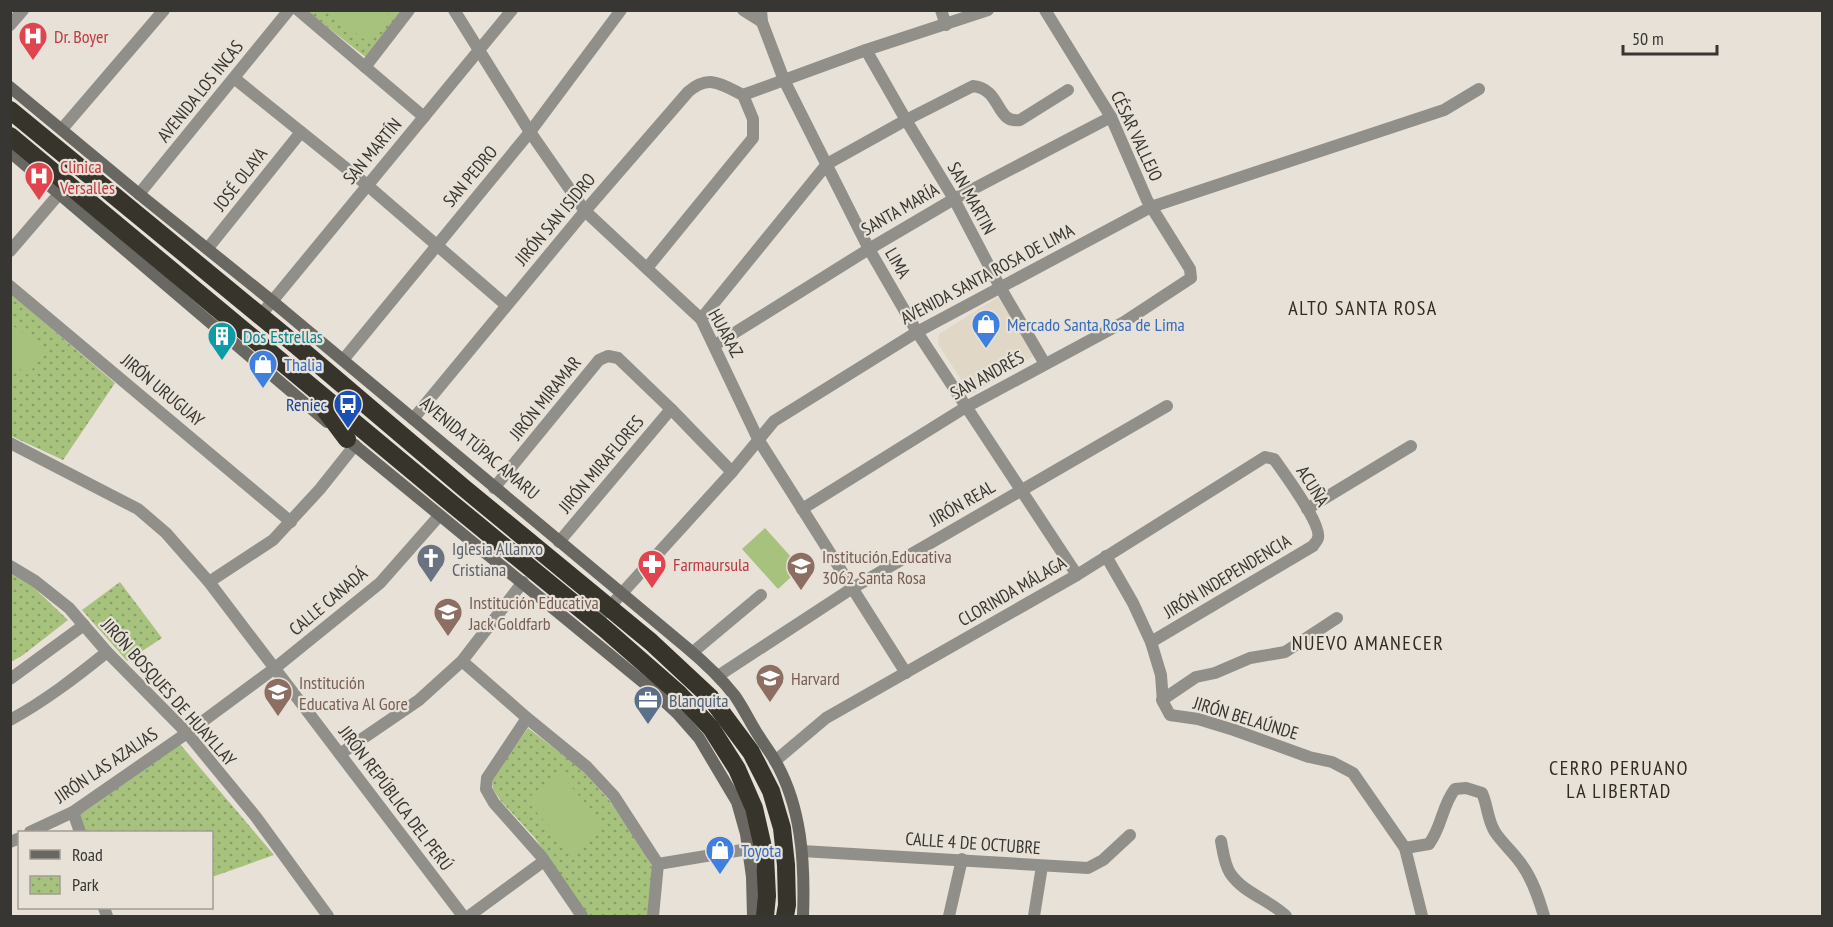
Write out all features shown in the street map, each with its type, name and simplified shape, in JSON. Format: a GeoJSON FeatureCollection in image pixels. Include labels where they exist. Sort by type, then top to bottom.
{"type":"FeatureCollection","features":[{"type":"Feature","properties":{"kind":"highway","name":"AVENIDA TÚPAC AMARU"},"geometry":{"type":"LineString","coordinates":[[10,110],[464,488],[614,600],[651,642],[710,696],[751,752],[771,791],[782,828],[786,865],[785,916]]}},
{"type":"Feature","properties":{"kind":"highway"},"geometry":{"type":"LineString","coordinates":[[10,136],[597,622],[678,693],[711,728],[737,769],[754,808],[765,856],[767,896],[765,916]]}},
{"type":"Feature","properties":{"kind":"highway"},"geometry":{"type":"LineString","coordinates":[[315,390],[321,405],[351,442]]}},
{"type":"Feature","properties":{"kind":"main road","name":"AVENIDA TÚPAC AMARU"},"geometry":{"type":"LineString","coordinates":[[10,87],[272,301],[559,542],[614,600],[693,652],[718,676],[736,698],[775,761],[796,815],[802,850],[803,916]]}},
{"type":"Feature","properties":{"kind":"main road"},"geometry":{"type":"LineString","coordinates":[[10,152],[351,442],[439,516],[523,582],[677,713],[699,738],[737,802],[746,834],[752,876],[753,916]]}},
{"type":"Feature","properties":{"kind":"street"},"geometry":{"type":"LineString","coordinates":[[10,25],[23,10]]}},
{"type":"Feature","properties":{"kind":"street"},"geometry":{"type":"LineString","coordinates":[[62,129],[164,10]]}},
{"type":"Feature","properties":{"kind":"street","name":"AVENIDA LOS INCAS"},"geometry":{"type":"LineString","coordinates":[[139,194],[289,10]]}},
{"type":"Feature","properties":{"kind":"street"},"geometry":{"type":"LineString","coordinates":[[298,10],[424,117]]}},
{"type":"Feature","properties":{"kind":"street"},"geometry":{"type":"LineString","coordinates":[[365,66],[409,10]]}},
{"type":"Feature","properties":{"kind":"street","name":"HUARAZ"},"geometry":{"type":"LineString","coordinates":[[454,10],[530,132],[585,211],[701,319],[758,439],[906,673]]}},
{"type":"Feature","properties":{"kind":"street","name":"SAN MARTÍN"},"geometry":{"type":"LineString","coordinates":[[260,316],[512,10]]}},
{"type":"Feature","properties":{"kind":"street","name":"SAN PEDRO"},"geometry":{"type":"LineString","coordinates":[[343,360],[530,132],[621,10]]}},
{"type":"Feature","properties":{"kind":"street"},"geometry":{"type":"LineString","coordinates":[[743,10],[762,16]]}},
{"type":"Feature","properties":{"kind":"street"},"geometry":{"type":"LineString","coordinates":[[941,10],[946,25]]}},
{"type":"Feature","properties":{"kind":"street"},"geometry":{"type":"LineString","coordinates":[[647,268],[753,138],[753,119],[743,95],[866,50],[988,10]]}},
{"type":"Feature","properties":{"kind":"street","name":"CÉSAR VALLEJO"},"geometry":{"type":"LineString","coordinates":[[1045,10],[1112,117],[1151,207],[1190,268],[1191,278]]}},
{"type":"Feature","properties":{"kind":"street","name":"LIMA"},"geometry":{"type":"LineString","coordinates":[[762,16],[784,80],[869,249],[916,332],[1077,574]]}},
{"type":"Feature","properties":{"kind":"street","name":"SAN MARTIN"},"geometry":{"type":"LineString","coordinates":[[866,50],[954,199],[1045,364]]}},
{"type":"Feature","properties":{"kind":"street"},"geometry":{"type":"LineString","coordinates":[[234,78],[367,185],[506,305]]}},
{"type":"Feature","properties":{"kind":"street","name":"JIRÓN SAN ISIDRO"},"geometry":{"type":"LineString","coordinates":[[413,419],[585,211],[688,92],[708,81],[718,83],[743,95]]}},
{"type":"Feature","properties":{"kind":"street"},"geometry":{"type":"LineString","coordinates":[[701,319],[827,164],[906,120],[974,86],[982,87],[992,94],[1006,118],[1012,121],[1020,120],[1068,90]]}},
{"type":"Feature","properties":{"kind":"street","name":"AVENIDA SANTA ROSA DE LIMA"},"geometry":{"type":"LineString","coordinates":[[597,622],[614,600],[732,472],[774,421],[916,332],[1151,207],[1444,110],[1479,89]]}},
{"type":"Feature","properties":{"kind":"street","name":"SANTA MARÍA"},"geometry":{"type":"LineString","coordinates":[[714,345],[954,199],[1112,117]]}},
{"type":"Feature","properties":{"kind":"street","name":"JOSÉ OLAYA"},"geometry":{"type":"LineString","coordinates":[[208,248],[301,132]]}},
{"type":"Feature","properties":{"kind":"street"},"geometry":{"type":"LineString","coordinates":[[10,251],[59,194]]}},
{"type":"Feature","properties":{"kind":"street","name":"SAN ANDRÉS"},"geometry":{"type":"LineString","coordinates":[[802,509],[966,406],[1124,322],[1191,278]]}},
{"type":"Feature","properties":{"kind":"street","name":"JIRÓN URUGUAY"},"geometry":{"type":"LineString","coordinates":[[10,286],[291,522]]}},
{"type":"Feature","properties":{"kind":"street","name":"JIRÓN MIRAMAR"},"geometry":{"type":"LineString","coordinates":[[494,488],[599,360],[608,356],[618,358],[732,472]]}},
{"type":"Feature","properties":{"kind":"street","name":"JIRÓN REAL"},"geometry":{"type":"LineString","coordinates":[[718,676],[851,589],[1167,406]]}},
{"type":"Feature","properties":{"kind":"street","name":"JIRÓN MIRAFLORES"},"geometry":{"type":"LineString","coordinates":[[559,542],[671,409]]}},
{"type":"Feature","properties":{"kind":"street","name":"JIRÓN REPÚBLICA DEL PERÚ"},"geometry":{"type":"LineString","coordinates":[[10,442],[138,509],[166,533],[208,582],[275,668],[463,916]]}},
{"type":"Feature","properties":{"kind":"street"},"geometry":{"type":"LineString","coordinates":[[208,582],[273,540],[291,522],[351,442]]}},
{"type":"Feature","properties":{"kind":"street"},"geometry":{"type":"LineString","coordinates":[[1307,509],[1411,446]]}},
{"type":"Feature","properties":{"kind":"street","name":"CLORINDA MÁLAGA"},"geometry":{"type":"LineString","coordinates":[[775,761],[826,718],[1077,574],[1265,457],[1269,457]]}},
{"type":"Feature","properties":{"kind":"street","name":"ACUÑA"},"geometry":{"type":"LineString","coordinates":[[1269,457],[1274,459],[1307,509],[1318,530],[1318,539]]}},
{"type":"Feature","properties":{"kind":"street","name":"CALLE CANADÁ"},"geometry":{"type":"LineString","coordinates":[[228,702],[275,668],[380,583],[439,516]]}},
{"type":"Feature","properties":{"kind":"street","name":"JIRÓN INDEPENDENCIA"},"geometry":{"type":"LineString","coordinates":[[1151,642],[1313,546],[1318,539]]}},
{"type":"Feature","properties":{"kind":"street"},"geometry":{"type":"LineString","coordinates":[[1106,556],[1133,603],[1151,642],[1161,675],[1162,700]]}},
{"type":"Feature","properties":{"kind":"street","name":"JIRÓN BOSQUES DE HUAYLLAY"},"geometry":{"type":"LineString","coordinates":[[10,566],[35,581],[69,609],[107,652],[187,733],[256,817],[328,916]]}},
{"type":"Feature","properties":{"kind":"street"},"geometry":{"type":"LineString","coordinates":[[340,754],[419,700],[462,661],[523,582]]}},
{"type":"Feature","properties":{"kind":"street"},"geometry":{"type":"LineString","coordinates":[[693,652],[760,595]]}},
{"type":"Feature","properties":{"kind":"street"},"geometry":{"type":"LineString","coordinates":[[1162,700],[1196,677],[1215,674],[1250,658],[1285,652],[1337,618]]}},
{"type":"Feature","properties":{"kind":"street"},"geometry":{"type":"LineString","coordinates":[[10,680],[84,625]]}},
{"type":"Feature","properties":{"kind":"street"},"geometry":{"type":"LineString","coordinates":[[10,720],[68,683],[107,652]]}},
{"type":"Feature","properties":{"kind":"street"},"geometry":{"type":"LineString","coordinates":[[462,661],[587,767],[614,796],[658,864],[653,916]]}},
{"type":"Feature","properties":{"kind":"street","name":"JIRÓN BELAÚNDE"},"geometry":{"type":"LineString","coordinates":[[1162,700],[1170,715],[1234,730],[1353,772],[1405,848]]}},
{"type":"Feature","properties":{"kind":"street","name":"JIRÓN LAS AZALIAS"},"geometry":{"type":"LineString","coordinates":[[32,831],[73,812],[228,702]]}},
{"type":"Feature","properties":{"kind":"street"},"geometry":{"type":"LineString","coordinates":[[527,718],[487,778],[486,789],[494,802],[544,861],[582,916]]}},
{"type":"Feature","properties":{"kind":"street"},"geometry":{"type":"LineString","coordinates":[[1422,916],[1405,848],[1429,844],[1442,821],[1447,798],[1455,789],[1466,788],[1482,793],[1486,802],[1486,812],[1494,831],[1522,865],[1539,897],[1544,916]]}},
{"type":"Feature","properties":{"kind":"street"},"geometry":{"type":"LineString","coordinates":[[73,812],[80,831]]}},
{"type":"Feature","properties":{"kind":"street","name":"CALLE 4 DE OCTUBRE"},"geometry":{"type":"LineString","coordinates":[[802,850],[1088,868],[1103,860],[1130,835]]}},
{"type":"Feature","properties":{"kind":"street"},"geometry":{"type":"LineString","coordinates":[[1221,841],[1224,859],[1235,879],[1286,916]]}},
{"type":"Feature","properties":{"kind":"street"},"geometry":{"type":"LineString","coordinates":[[658,864],[748,849]]}},
{"type":"Feature","properties":{"kind":"street"},"geometry":{"type":"LineString","coordinates":[[949,916],[962,859]]}},
{"type":"Feature","properties":{"kind":"street"},"geometry":{"type":"LineString","coordinates":[[469,916],[544,861]]}},
{"type":"Feature","properties":{"kind":"street"},"geometry":{"type":"LineString","coordinates":[[1034,916],[1042,866]]}},
{"type":"Feature","properties":{"kind":"shaded area","name":"Mercado Santa Rosa de Lima"},"geometry":{"type":"Polygon","coordinates":[[[998,297],[1035,355],[974,393],[969,392],[938,344],[939,334],[998,297]]]}},
{"type":"Feature","properties":{"kind":"green space"},"geometry":{"type":"Polygon","coordinates":[[[307,11],[405,11],[368,59],[307,11]]]}},
{"type":"Feature","properties":{"kind":"green space"},"geometry":{"type":"Polygon","coordinates":[[[327,11],[383,11],[390,16],[369,43],[327,11]]]}},
{"type":"Feature","properties":{"kind":"green space"},"geometry":{"type":"Polygon","coordinates":[[[11,294],[115,383],[63,460],[11,436],[11,294]]]}},
{"type":"Feature","properties":{"kind":"green space"},"geometry":{"type":"Polygon","coordinates":[[[11,324],[46,351],[28,375],[11,362],[11,324]]]}},
{"type":"Feature","properties":{"kind":"green space"},"geometry":{"type":"Polygon","coordinates":[[[765,528],[801,568],[778,589],[742,549],[765,528]]]}},
{"type":"Feature","properties":{"kind":"green space"},"geometry":{"type":"Polygon","coordinates":[[[11,574],[31,585],[68,620],[11,662],[11,574]]]}},
{"type":"Feature","properties":{"kind":"green space"},"geometry":{"type":"Polygon","coordinates":[[[120,582],[162,638],[127,661],[82,610],[120,582]]]}},
{"type":"Feature","properties":{"kind":"green space"},"geometry":{"type":"Polygon","coordinates":[[[528,728],[580,768],[609,800],[641,846],[652,867],[648,916],[588,916],[535,838],[493,789],[493,778],[528,728]]]}},
{"type":"Feature","properties":{"kind":"green space"},"geometry":{"type":"Polygon","coordinates":[[[179,743],[274,855],[213,877],[213,831],[84,831],[77,813],[179,743]]]}},
{"type":"Feature","properties":{"kind":"green space"},"geometry":{"type":"Polygon","coordinates":[[[559,772],[604,825],[572,853],[526,800],[559,772]]]}},
{"type":"Feature","properties":{"kind":"place","name":"Dr. Boyer"},"geometry":{"type":"Point","coordinates":[33,62]}},
{"type":"Feature","properties":{"kind":"place","name":"Clinica Versalles"},"geometry":{"type":"Point","coordinates":[39,202]}},
{"type":"Feature","properties":{"kind":"place","name":"Mercado Santa Rosa de Lima"},"geometry":{"type":"Point","coordinates":[986,350]}},
{"type":"Feature","properties":{"kind":"place","name":"Dos Estrellas"},"geometry":{"type":"Point","coordinates":[222,362]}},
{"type":"Feature","properties":{"kind":"place","name":"Thalia"},"geometry":{"type":"Point","coordinates":[263,390]}},
{"type":"Feature","properties":{"kind":"place","name":"Reniec"},"geometry":{"type":"Point","coordinates":[348,430]}},
{"type":"Feature","properties":{"kind":"place","name":"Iglesia Allanxo Cristiana"},"geometry":{"type":"Point","coordinates":[431,584]}},
{"type":"Feature","properties":{"kind":"place","name":"Farmaursula"},"geometry":{"type":"Point","coordinates":[652,590]}},
{"type":"Feature","properties":{"kind":"place","name":"Institución Educativa 3062 Santa Rosa"},"geometry":{"type":"Point","coordinates":[801,592]}},
{"type":"Feature","properties":{"kind":"place","name":"Institución Educativa Jack Goldfarb"},"geometry":{"type":"Point","coordinates":[448,638]}},
{"type":"Feature","properties":{"kind":"place","name":"Harvard"},"geometry":{"type":"Point","coordinates":[770,704]}},
{"type":"Feature","properties":{"kind":"place","name":"Institución Educativa Al Gore"},"geometry":{"type":"Point","coordinates":[278,718]}},
{"type":"Feature","properties":{"kind":"place","name":"Blanquita"},"geometry":{"type":"Point","coordinates":[648,726]}},
{"type":"Feature","properties":{"kind":"place","name":"Toyota"},"geometry":{"type":"Point","coordinates":[720,876]}},
{"type":"Feature","properties":{"kind":"district","name":"ALTO SANTA ROSA"},"geometry":{"type":"Point","coordinates":[1363,308]}},
{"type":"Feature","properties":{"kind":"district","name":"NUEVO AMANECER"},"geometry":{"type":"Point","coordinates":[1368,643]}},
{"type":"Feature","properties":{"kind":"district","name":"CERRO PERUANO LA LIBERTAD"},"geometry":{"type":"Point","coordinates":[1619,780]}}]}
